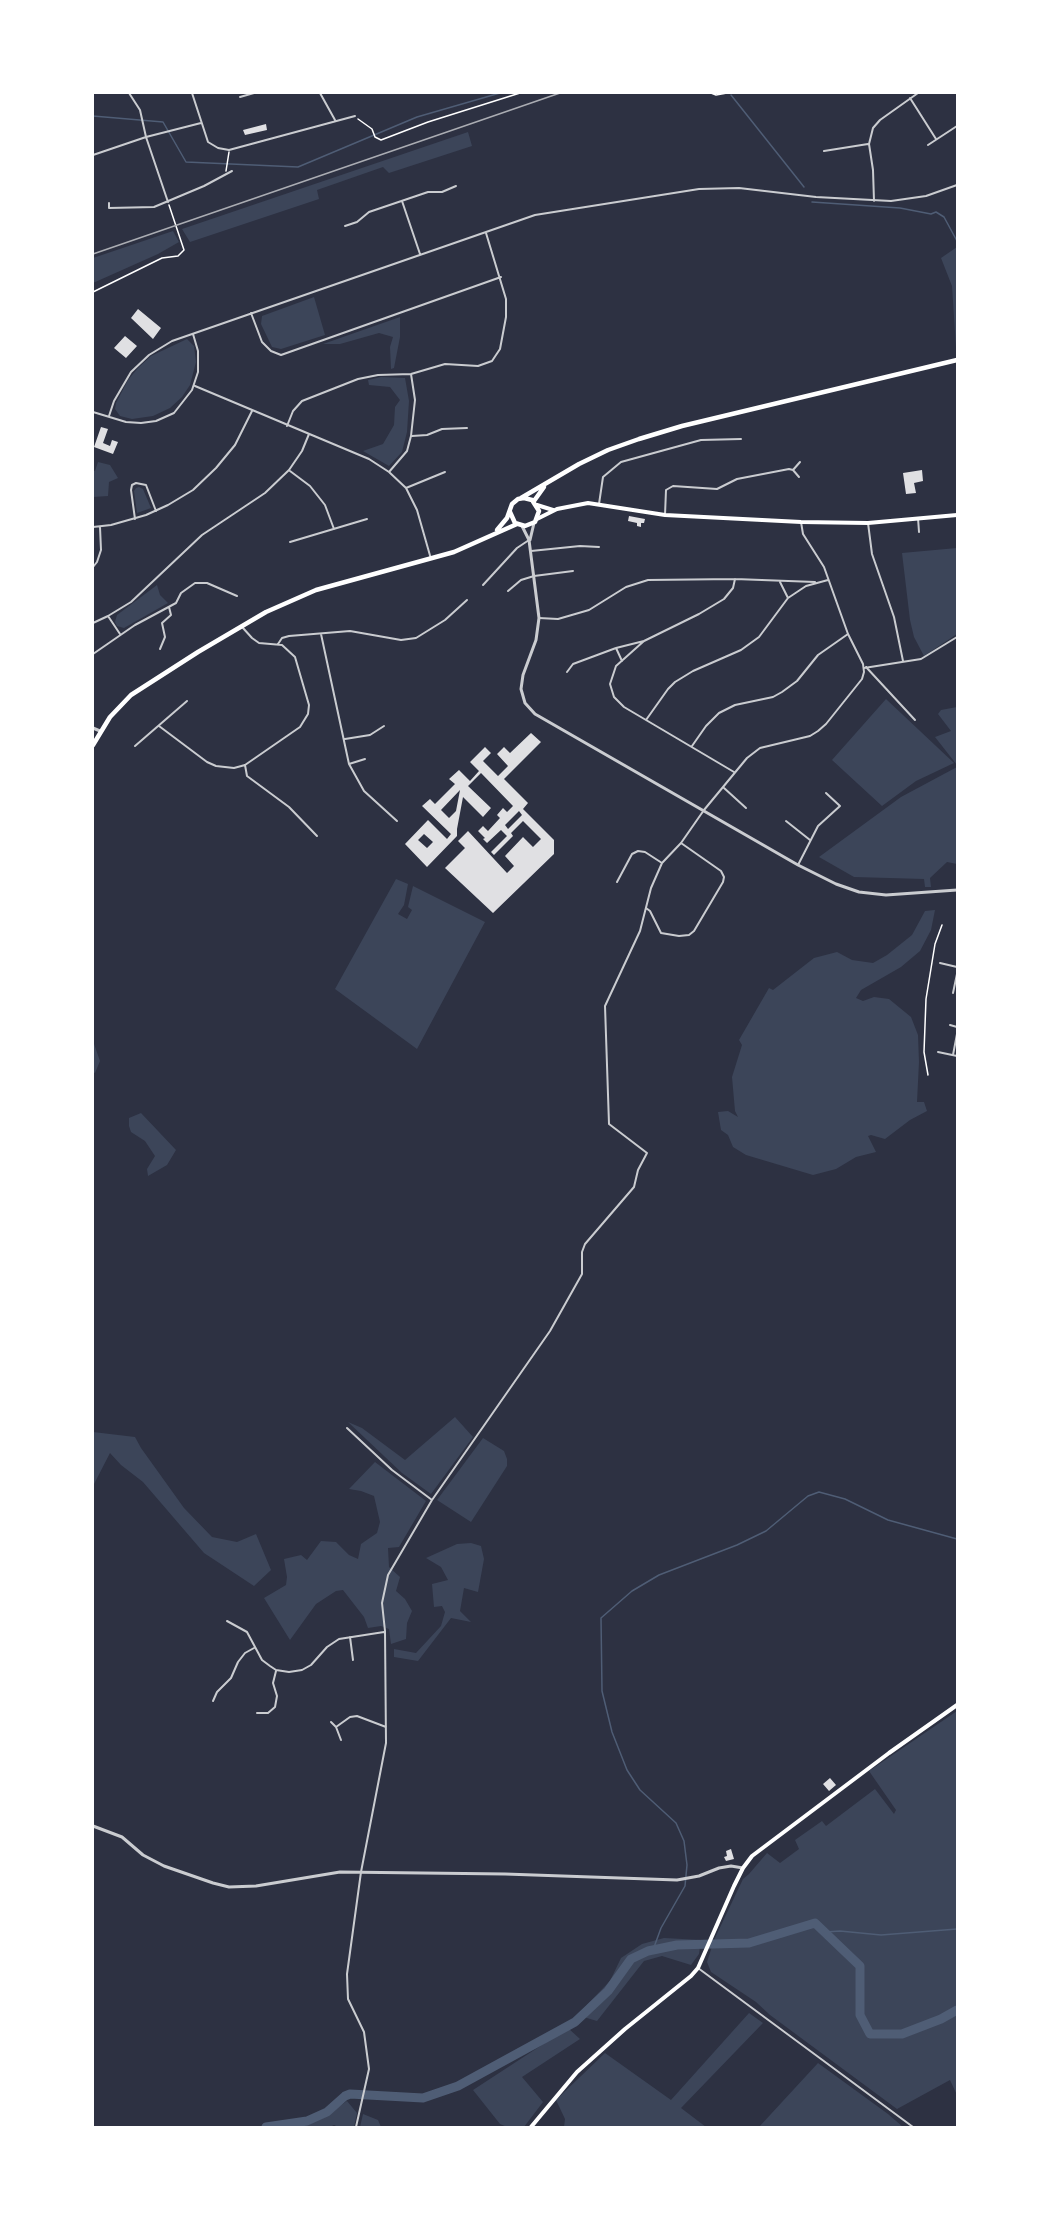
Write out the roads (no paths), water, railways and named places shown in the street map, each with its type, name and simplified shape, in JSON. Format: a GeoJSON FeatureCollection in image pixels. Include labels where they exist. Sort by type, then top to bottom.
{"type":"FeatureCollection","features":[{"type":"Feature","properties":{"kind":"highway"},"geometry":{"type":"LineString","coordinates":[[492,534],[501,526],[514,502],[608,450],[682,426],[957,360]]}},
{"type":"Feature","properties":{"kind":"highway"},"geometry":{"type":"LineString","coordinates":[[536,503],[548,483]]}},
{"type":"Feature","properties":{"kind":"highway"},"geometry":{"type":"LineString","coordinates":[[93,745],[99,731],[116,710],[140,689],[242,625],[301,596],[463,549],[492,534],[520,525],[531,525],[539,513],[536,503],[529,498],[521,498]]}},
{"type":"Feature","properties":{"kind":"highway"},"geometry":{"type":"LineString","coordinates":[[510,512],[512,519],[520,525]]}},
{"type":"Feature","properties":{"kind":"main road"},"geometry":{"type":"LineString","coordinates":[[536,503],[546,509],[557,509]]}},
{"type":"Feature","properties":{"kind":"main road"},"geometry":{"type":"LineString","coordinates":[[536,520],[557,509],[577,504],[599,504],[665,515],[801,522],[868,523],[957,515]]}},
{"type":"Feature","properties":{"kind":"main road"},"geometry":{"type":"LineString","coordinates":[[531,2127],[558,2093],[585,2065],[698,1968],[743,1868],[761,1848],[957,1705]]}},
{"type":"Feature","properties":{"kind":"street"},"geometry":{"type":"LineString","coordinates":[[129,93],[140,110],[146,137],[168,202]]}},
{"type":"Feature","properties":{"kind":"street"},"geometry":{"type":"LineString","coordinates":[[192,93],[208,142],[218,148],[229,150],[355,116]]}},
{"type":"Feature","properties":{"kind":"street"},"geometry":{"type":"LineString","coordinates":[[240,97],[254,93]]}},
{"type":"Feature","properties":{"kind":"street"},"geometry":{"type":"LineString","coordinates":[[320,93],[335,121]]}},
{"type":"Feature","properties":{"kind":"street"},"geometry":{"type":"LineString","coordinates":[[874,201],[869,144],[876,124],[918,93]]}},
{"type":"Feature","properties":{"kind":"street"},"geometry":{"type":"LineString","coordinates":[[910,98],[936,139]]}},
{"type":"Feature","properties":{"kind":"street"},"geometry":{"type":"LineString","coordinates":[[93,155],[146,137],[201,123]]}},
{"type":"Feature","properties":{"kind":"street"},"geometry":{"type":"LineString","coordinates":[[928,145],[957,126]]}},
{"type":"Feature","properties":{"kind":"street"},"geometry":{"type":"LineString","coordinates":[[824,151],[869,144]]}},
{"type":"Feature","properties":{"kind":"street"},"geometry":{"type":"LineString","coordinates":[[109,208],[151,208],[204,186],[232,171]]}},
{"type":"Feature","properties":{"kind":"street"},"geometry":{"type":"LineString","coordinates":[[109,416],[123,383],[140,362],[172,341],[535,215],[699,189],[739,188],[816,197],[891,201],[940,193],[957,185]]}},
{"type":"Feature","properties":{"kind":"street"},"geometry":{"type":"LineString","coordinates":[[345,226],[357,222],[369,212],[428,192],[442,192],[456,186]]}},
{"type":"Feature","properties":{"kind":"street"},"geometry":{"type":"LineString","coordinates":[[402,201],[420,254]]}},
{"type":"Feature","properties":{"kind":"street"},"geometry":{"type":"LineString","coordinates":[[109,203],[109,212]]}},
{"type":"Feature","properties":{"kind":"street"},"geometry":{"type":"LineString","coordinates":[[287,426],[293,411],[302,401],[367,376],[411,374],[445,364],[486,364],[497,356],[502,342],[506,307],[505,289],[486,233]]}},
{"type":"Feature","properties":{"kind":"street"},"geometry":{"type":"LineString","coordinates":[[251,313],[262,342],[271,351],[281,355],[501,277]]}},
{"type":"Feature","properties":{"kind":"street"},"geometry":{"type":"LineString","coordinates":[[93,412],[135,423],[162,419],[179,408],[195,386],[199,365],[193,334]]}},
{"type":"Feature","properties":{"kind":"street"},"geometry":{"type":"LineString","coordinates":[[389,472],[407,450],[411,436],[415,393],[411,374]]}},
{"type":"Feature","properties":{"kind":"street"},"geometry":{"type":"LineString","coordinates":[[195,386],[369,459],[389,472],[406,488],[417,510],[431,559]]}},
{"type":"Feature","properties":{"kind":"street"},"geometry":{"type":"LineString","coordinates":[[93,527],[135,519],[156,511],[187,494],[216,468],[235,445],[252,411]]}},
{"type":"Feature","properties":{"kind":"street"},"geometry":{"type":"LineString","coordinates":[[411,436],[427,435],[442,429],[467,428]]}},
{"type":"Feature","properties":{"kind":"street"},"geometry":{"type":"LineString","coordinates":[[93,622],[108,616],[138,596],[202,535],[265,493],[289,470],[302,451],[309,434]]}},
{"type":"Feature","properties":{"kind":"street"},"geometry":{"type":"LineString","coordinates":[[599,504],[603,477],[621,462],[701,440],[741,439]]}},
{"type":"Feature","properties":{"kind":"street"},"geometry":{"type":"LineString","coordinates":[[665,515],[666,490],[673,486],[717,489],[737,479],[793,470],[800,462]]}},
{"type":"Feature","properties":{"kind":"street"},"geometry":{"type":"LineString","coordinates":[[289,470],[310,486],[325,505],[334,529]]}},
{"type":"Feature","properties":{"kind":"street"},"geometry":{"type":"LineString","coordinates":[[793,470],[799,477]]}},
{"type":"Feature","properties":{"kind":"street"},"geometry":{"type":"LineString","coordinates":[[406,488],[445,472]]}},
{"type":"Feature","properties":{"kind":"street"},"geometry":{"type":"LineString","coordinates":[[135,519],[131,490],[132,485],[136,483],[146,485],[156,511]]}},
{"type":"Feature","properties":{"kind":"street"},"geometry":{"type":"LineString","coordinates":[[918,518],[920,532]]}},
{"type":"Feature","properties":{"kind":"street"},"geometry":{"type":"LineString","coordinates":[[290,542],[367,519]]}},
{"type":"Feature","properties":{"kind":"street"},"geometry":{"type":"LineString","coordinates":[[536,520],[530,540],[539,618],[536,640],[521,680],[522,694],[528,707],[535,714],[798,865],[836,884],[860,892],[886,895],[957,890]]}},
{"type":"Feature","properties":{"kind":"street"},"geometry":{"type":"LineString","coordinates":[[801,522],[806,542],[820,559],[849,634],[865,667],[915,720]]}},
{"type":"Feature","properties":{"kind":"street"},"geometry":{"type":"LineString","coordinates":[[868,523],[873,554],[894,617],[903,661]]}},
{"type":"Feature","properties":{"kind":"street"},"geometry":{"type":"LineString","coordinates":[[520,525],[530,540]]}},
{"type":"Feature","properties":{"kind":"street"},"geometry":{"type":"LineString","coordinates":[[93,567],[101,550],[100,527]]}},
{"type":"Feature","properties":{"kind":"street"},"geometry":{"type":"LineString","coordinates":[[483,585],[517,548],[530,540]]}},
{"type":"Feature","properties":{"kind":"street"},"geometry":{"type":"LineString","coordinates":[[531,551],[580,546],[599,547]]}},
{"type":"Feature","properties":{"kind":"street"},"geometry":{"type":"LineString","coordinates":[[508,591],[521,580],[534,576],[573,572]]}},
{"type":"Feature","properties":{"kind":"street"},"geometry":{"type":"LineString","coordinates":[[539,618],[558,619],[589,610],[626,587],[648,580],[735,579],[815,582],[829,580]]}},
{"type":"Feature","properties":{"kind":"street"},"geometry":{"type":"LineString","coordinates":[[567,672],[573,664],[616,648],[644,641],[699,614],[724,599],[733,588],[735,579]]}},
{"type":"Feature","properties":{"kind":"street"},"geometry":{"type":"LineString","coordinates":[[93,654],[120,634],[176,603],[181,593],[198,582],[237,596]]}},
{"type":"Feature","properties":{"kind":"street"},"geometry":{"type":"LineString","coordinates":[[780,582],[788,598]]}},
{"type":"Feature","properties":{"kind":"street"},"geometry":{"type":"LineString","coordinates":[[646,720],[675,681],[741,651],[752,643],[788,598],[815,582]]}},
{"type":"Feature","properties":{"kind":"street"},"geometry":{"type":"LineString","coordinates":[[278,644],[289,636],[350,632],[401,640],[416,638],[445,620],[467,600]]}},
{"type":"Feature","properties":{"kind":"street"},"geometry":{"type":"LineString","coordinates":[[160,649],[165,637],[162,623],[171,615],[169,607]]}},
{"type":"Feature","properties":{"kind":"street"},"geometry":{"type":"LineString","coordinates":[[108,616],[120,634]]}},
{"type":"Feature","properties":{"kind":"street"},"geometry":{"type":"LineString","coordinates":[[159,726],[198,756],[216,766],[234,768],[245,765],[300,727],[308,714],[308,701],[298,663],[287,648],[278,644],[259,642],[252,638],[242,625]]}},
{"type":"Feature","properties":{"kind":"street"},"geometry":{"type":"LineString","coordinates":[[321,634],[349,764],[364,791],[397,821]]}},
{"type":"Feature","properties":{"kind":"street"},"geometry":{"type":"LineString","coordinates":[[692,746],[706,726],[719,714],[735,705],[773,697],[782,692],[797,681],[818,655],[849,634]]}},
{"type":"Feature","properties":{"kind":"street"},"geometry":{"type":"LineString","coordinates":[[865,667],[927,657],[957,637]]}},
{"type":"Feature","properties":{"kind":"street"},"geometry":{"type":"LineString","coordinates":[[644,641],[613,671],[611,690],[619,703],[734,773]]}},
{"type":"Feature","properties":{"kind":"street"},"geometry":{"type":"LineString","coordinates":[[616,648],[622,661]]}},
{"type":"Feature","properties":{"kind":"street"},"geometry":{"type":"LineString","coordinates":[[356,2127],[369,2069],[364,2032],[348,1999],[347,1983],[361,1872],[386,1743],[385,1631],[382,1603],[388,1575],[432,1500],[550,1332],[582,1274],[584,1267],[582,1252],[585,1244],[634,1187],[638,1170],[647,1152],[609,1124],[605,1006],[640,931],[651,888],[662,863],[681,843],[734,773],[760,748],[810,736],[818,731],[862,679],[865,667]]}},
{"type":"Feature","properties":{"kind":"street"},"geometry":{"type":"LineString","coordinates":[[135,746],[187,701]]}},
{"type":"Feature","properties":{"kind":"street"},"geometry":{"type":"LineString","coordinates":[[344,739],[370,735],[384,726]]}},
{"type":"Feature","properties":{"kind":"street"},"geometry":{"type":"LineString","coordinates":[[93,728],[99,731]]}},
{"type":"Feature","properties":{"kind":"street"},"geometry":{"type":"LineString","coordinates":[[349,764],[365,759]]}},
{"type":"Feature","properties":{"kind":"street"},"geometry":{"type":"LineString","coordinates":[[245,765],[247,776],[288,807],[317,836]]}},
{"type":"Feature","properties":{"kind":"street"},"geometry":{"type":"LineString","coordinates":[[723,787],[746,808]]}},
{"type":"Feature","properties":{"kind":"street"},"geometry":{"type":"LineString","coordinates":[[798,865],[818,826],[840,806],[826,793]]}},
{"type":"Feature","properties":{"kind":"street"},"geometry":{"type":"LineString","coordinates":[[786,821],[810,840]]}},
{"type":"Feature","properties":{"kind":"street"},"geometry":{"type":"LineString","coordinates":[[646,908],[650,911],[661,933],[689,935],[694,931],[723,882],[724,877],[721,871],[681,843]]}},
{"type":"Feature","properties":{"kind":"street"},"geometry":{"type":"LineString","coordinates":[[617,882],[632,854],[638,851],[645,852],[662,863]]}},
{"type":"Feature","properties":{"kind":"street"},"geometry":{"type":"LineString","coordinates":[[940,963],[957,967]]}},
{"type":"Feature","properties":{"kind":"street"},"geometry":{"type":"LineString","coordinates":[[953,993],[957,974]]}},
{"type":"Feature","properties":{"kind":"street"},"geometry":{"type":"LineString","coordinates":[[950,1025],[957,1027]]}},
{"type":"Feature","properties":{"kind":"street"},"geometry":{"type":"LineString","coordinates":[[953,1055],[957,1034]]}},
{"type":"Feature","properties":{"kind":"street"},"geometry":{"type":"LineString","coordinates":[[938,1052],[957,1056]]}},
{"type":"Feature","properties":{"kind":"street"},"geometry":{"type":"LineString","coordinates":[[347,1428],[392,1470],[432,1500]]}},
{"type":"Feature","properties":{"kind":"street"},"geometry":{"type":"LineString","coordinates":[[226,1621],[247,1632],[262,1660],[276,1670],[289,1672],[302,1670],[312,1665],[327,1647],[339,1639],[385,1631]]}},
{"type":"Feature","properties":{"kind":"street"},"geometry":{"type":"LineString","coordinates":[[350,1636],[353,1660]]}},
{"type":"Feature","properties":{"kind":"street"},"geometry":{"type":"LineString","coordinates":[[213,1701],[217,1692],[231,1678],[245,1653],[256,1648]]}},
{"type":"Feature","properties":{"kind":"street"},"geometry":{"type":"LineString","coordinates":[[257,1713],[268,1713],[275,1707],[277,1696],[273,1683],[276,1670]]}},
{"type":"Feature","properties":{"kind":"street"},"geometry":{"type":"LineString","coordinates":[[336,1727],[350,1717],[357,1716],[386,1727]]}},
{"type":"Feature","properties":{"kind":"street"},"geometry":{"type":"LineString","coordinates":[[331,1722],[336,1727],[341,1740]]}},
{"type":"Feature","properties":{"kind":"street"},"geometry":{"type":"LineString","coordinates":[[93,1826],[122,1837],[143,1855],[164,1866],[229,1887],[256,1886],[340,1872],[677,1880],[699,1876],[719,1868],[731,1866],[743,1868]]}},
{"type":"Feature","properties":{"kind":"street"},"geometry":{"type":"LineString","coordinates":[[698,1968],[913,2127]]}},
{"type":"Feature","properties":{"kind":"waterway"},"geometry":{"type":"LineString","coordinates":[[93,116],[163,122],[186,162],[298,167],[417,117],[500,93]]}},
{"type":"Feature","properties":{"kind":"waterway"},"geometry":{"type":"LineString","coordinates":[[731,95],[804,187]]}},
{"type":"Feature","properties":{"kind":"waterway"},"geometry":{"type":"LineString","coordinates":[[812,202],[900,208],[931,214],[936,212],[944,217],[957,241]]}},
{"type":"Feature","properties":{"kind":"waterway"},"geometry":{"type":"LineString","coordinates":[[653,1950],[661,1928],[685,1886],[687,1865],[684,1841],[676,1823],[640,1790],[627,1770],[612,1732],[602,1691],[601,1618],[632,1591],[659,1575],[737,1545],[766,1531],[808,1496],[819,1492],[845,1499],[888,1520],[957,1539]]}},
{"type":"Feature","properties":{"kind":"waterway"},"geometry":{"type":"LineString","coordinates":[[266,2127],[307,2121],[327,2112],[350,2094],[423,2098],[458,2086],[575,2022],[608,1991],[631,1959],[648,1951],[677,1945],[749,1943],[815,1923],[860,1966],[860,2015],[870,2034],[902,2034],[941,2019],[957,2010]]}},
{"type":"Feature","properties":{"kind":"waterway"},"geometry":{"type":"LineString","coordinates":[[825,1932],[840,1931],[881,1935],[957,1929]]}},
{"type":"Feature","properties":{"kind":"railway"},"geometry":{"type":"LineString","coordinates":[[93,254],[560,93]]}}]}
